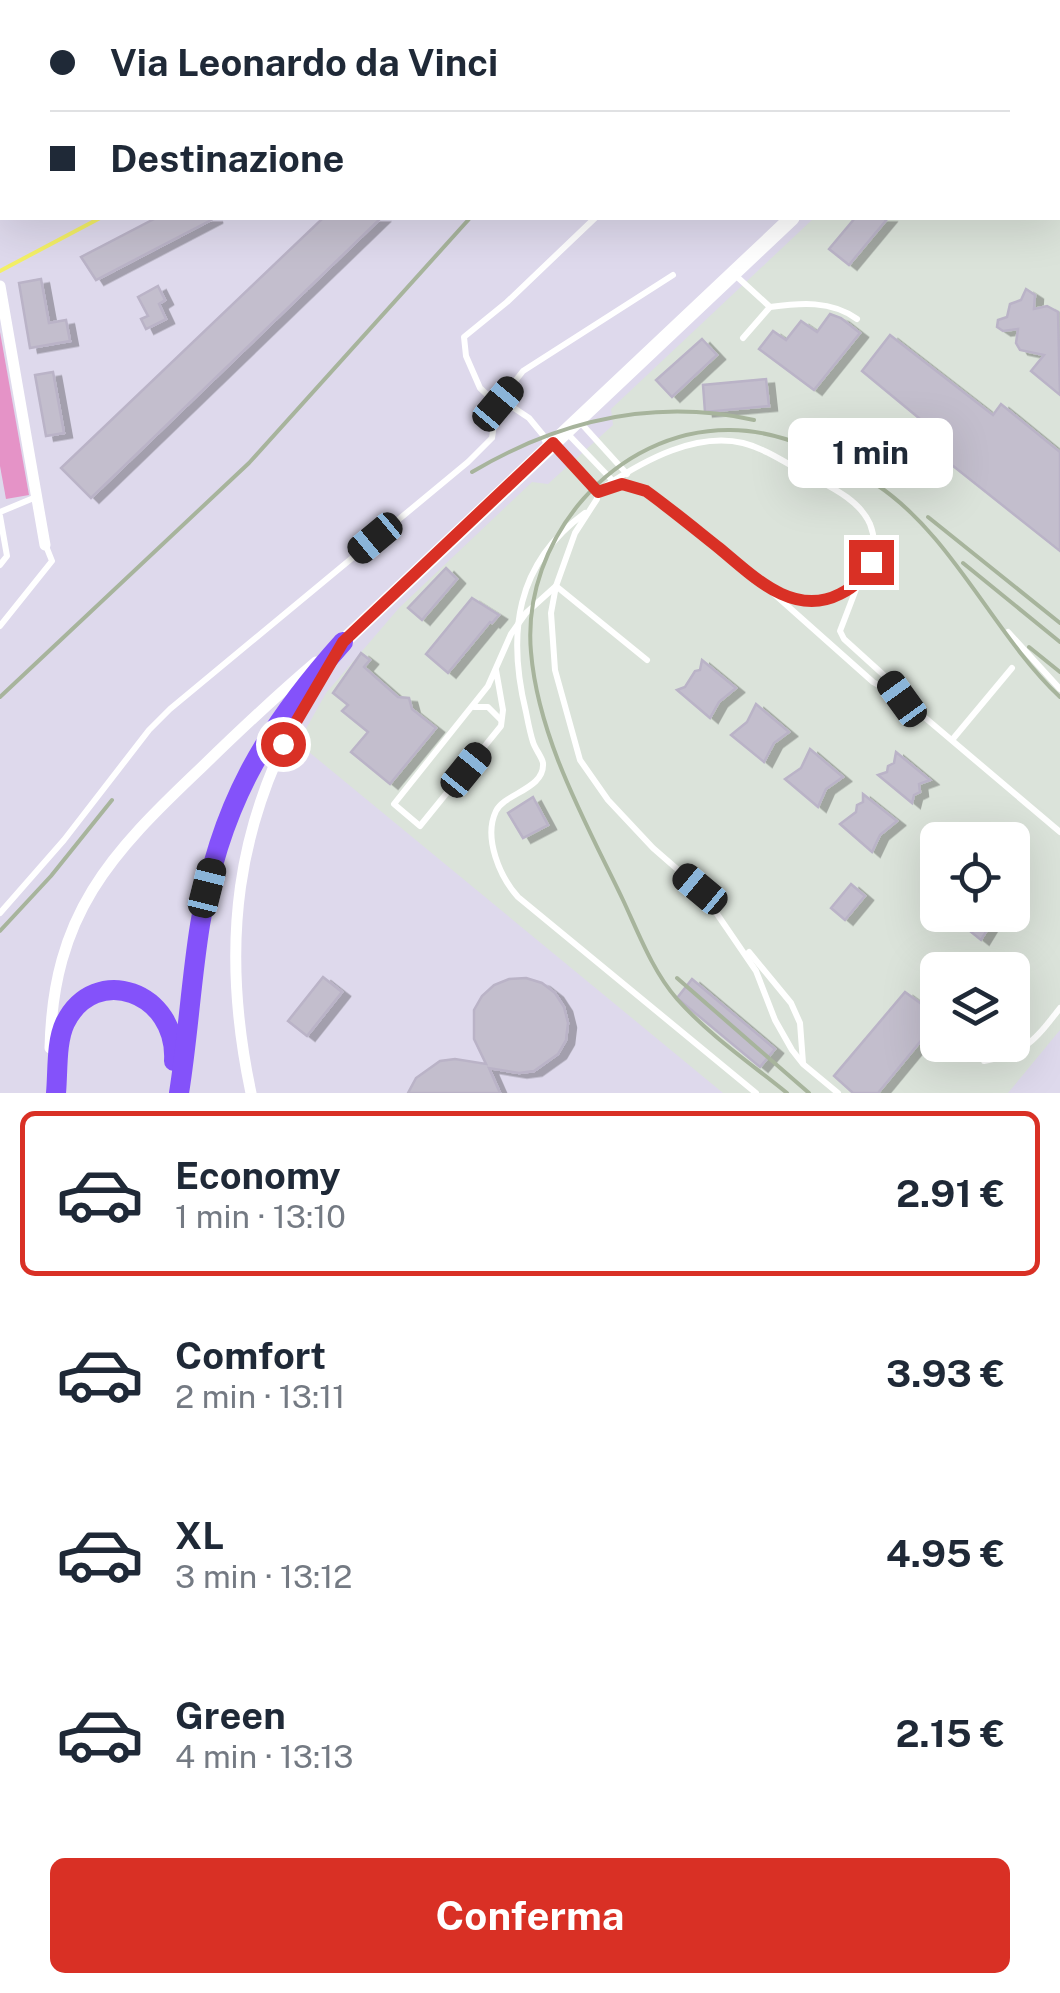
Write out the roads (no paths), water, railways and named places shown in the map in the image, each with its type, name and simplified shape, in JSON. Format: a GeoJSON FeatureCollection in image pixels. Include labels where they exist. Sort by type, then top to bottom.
{"type":"FeatureCollection","features":[{"type":"Feature","properties":{"kind":"highway"},"geometry":{"type":"LineString","coordinates":[[176,1093],[207,888],[225,826],[273,726],[343,642]]}},
{"type":"Feature","properties":{"kind":"highway"},"geometry":{"type":"LineString","coordinates":[[53,1093],[66,1022],[89,998],[114,990],[148,1000],[169,1022],[174,1042],[176,1093]]}},
{"type":"Feature","properties":{"kind":"main road"},"geometry":{"type":"LineString","coordinates":[[343,642],[790,220]]}},
{"type":"Feature","properties":{"kind":"street"},"geometry":{"type":"LineString","coordinates":[[1,292],[45,545]]}},
{"type":"Feature","properties":{"kind":"street"},"geometry":{"type":"LineString","coordinates":[[53,1093],[50,1030],[54,987],[72,928],[102,872],[134,832],[188,780],[273,699],[343,642]]}},
{"type":"Feature","properties":{"kind":"street"},"geometry":{"type":"LineString","coordinates":[[251,1093],[234,979],[241,871],[264,786],[283,744],[343,642]]}},
{"type":"Feature","properties":{"kind":"lane"},"geometry":{"type":"LineString","coordinates":[[592,220],[507,302],[464,337],[466,356],[480,388],[498,404],[529,418],[550,445],[598,492]]}},
{"type":"Feature","properties":{"kind":"lane"},"geometry":{"type":"LineString","coordinates":[[733,273],[770,307]]}},
{"type":"Feature","properties":{"kind":"lane"},"geometry":{"type":"LineString","coordinates":[[0,913],[160,720],[492,438],[498,404],[524,371],[673,275]]}},
{"type":"Feature","properties":{"kind":"lane"},"geometry":{"type":"LineString","coordinates":[[743,338],[770,307],[803,302],[844,310],[857,319]]}},
{"type":"Feature","properties":{"kind":"lane"},"geometry":{"type":"LineString","coordinates":[[572,425],[628,472]]}},
{"type":"Feature","properties":{"kind":"lane"},"geometry":{"type":"LineString","coordinates":[[572,425],[613,484]]}},
{"type":"Feature","properties":{"kind":"lane"},"geometry":{"type":"LineString","coordinates":[[598,492],[668,452],[694,444],[732,442],[752,446],[846,497],[869,522],[873,551],[840,631],[887,678],[902,699]]}},
{"type":"Feature","properties":{"kind":"lane"},"geometry":{"type":"LineString","coordinates":[[622,484],[628,472]]}},
{"type":"Feature","properties":{"kind":"lane"},"geometry":{"type":"LineString","coordinates":[[613,484],[646,491],[764,585],[873,682],[902,699],[1060,832]]}},
{"type":"Feature","properties":{"kind":"lane"},"geometry":{"type":"LineString","coordinates":[[598,492],[575,533],[551,613],[555,670],[580,760],[608,800],[652,848],[700,889],[791,1002],[800,1023],[803,1064]]}},
{"type":"Feature","properties":{"kind":"lane"},"geometry":{"type":"LineString","coordinates":[[0,565],[8,556],[0,514],[37,496]]}},
{"type":"Feature","properties":{"kind":"lane"},"geometry":{"type":"LineString","coordinates":[[496,670],[502,721],[489,743],[420,826],[394,804],[471,708],[496,670],[518,624],[538,559],[569,524],[587,511]]}},
{"type":"Feature","properties":{"kind":"lane"},"geometry":{"type":"LineString","coordinates":[[0,626],[52,561],[45,545]]}},
{"type":"Feature","properties":{"kind":"lane"},"geometry":{"type":"LineString","coordinates":[[764,585],[789,598],[813,602],[858,584]]}},
{"type":"Feature","properties":{"kind":"lane"},"geometry":{"type":"LineString","coordinates":[[556,586],[518,624],[516,665],[534,744],[543,764],[540,776],[497,810],[493,825],[498,865],[518,897],[756,1093]]}},
{"type":"Feature","properties":{"kind":"lane"},"geometry":{"type":"LineString","coordinates":[[556,586],[647,660]]}},
{"type":"Feature","properties":{"kind":"lane"},"geometry":{"type":"LineString","coordinates":[[1008,632],[1060,689]]}},
{"type":"Feature","properties":{"kind":"lane"},"geometry":{"type":"LineString","coordinates":[[952,740],[1012,668]]}},
{"type":"Feature","properties":{"kind":"lane"},"geometry":{"type":"LineString","coordinates":[[471,708],[488,708],[502,721]]}},
{"type":"Feature","properties":{"kind":"lane"},"geometry":{"type":"LineString","coordinates":[[734,934],[756,971],[775,1020],[803,1064],[838,1093]]}},
{"type":"Feature","properties":{"kind":"lane"},"geometry":{"type":"LineString","coordinates":[[1030,1044],[1060,1008]]}},
{"type":"Feature","properties":{"kind":"waterway"},"geometry":{"type":"LineString","coordinates":[[0,271],[96,220]]}},
{"type":"Feature","properties":{"kind":"railway"},"geometry":{"type":"LineString","coordinates":[[0,697],[249,463],[468,220]]}},
{"type":"Feature","properties":{"kind":"railway"},"geometry":{"type":"LineString","coordinates":[[472,472],[539,439],[608,418],[680,412],[754,420]]}},
{"type":"Feature","properties":{"kind":"railway"},"geometry":{"type":"LineString","coordinates":[[787,1093],[702,1025],[668,988],[579,810],[553,748],[535,684],[532,610],[542,570],[559,532],[584,499],[614,470],[649,449],[688,435],[730,430],[788,440],[843,465],[904,506],[951,558],[1014,645],[1060,697]]}},
{"type":"Feature","properties":{"kind":"railway"},"geometry":{"type":"LineString","coordinates":[[928,517],[1060,623]]}},
{"type":"Feature","properties":{"kind":"railway"},"geometry":{"type":"LineString","coordinates":[[963,563],[1060,642]]}},
{"type":"Feature","properties":{"kind":"railway"},"geometry":{"type":"LineString","coordinates":[[1029,647],[1060,672]]}},
{"type":"Feature","properties":{"kind":"railway"},"geometry":{"type":"LineString","coordinates":[[0,931],[51,876],[112,800]]}},
{"type":"Feature","properties":{"kind":"railway"},"geometry":{"type":"LineString","coordinates":[[677,978],[809,1093]]}}]}
